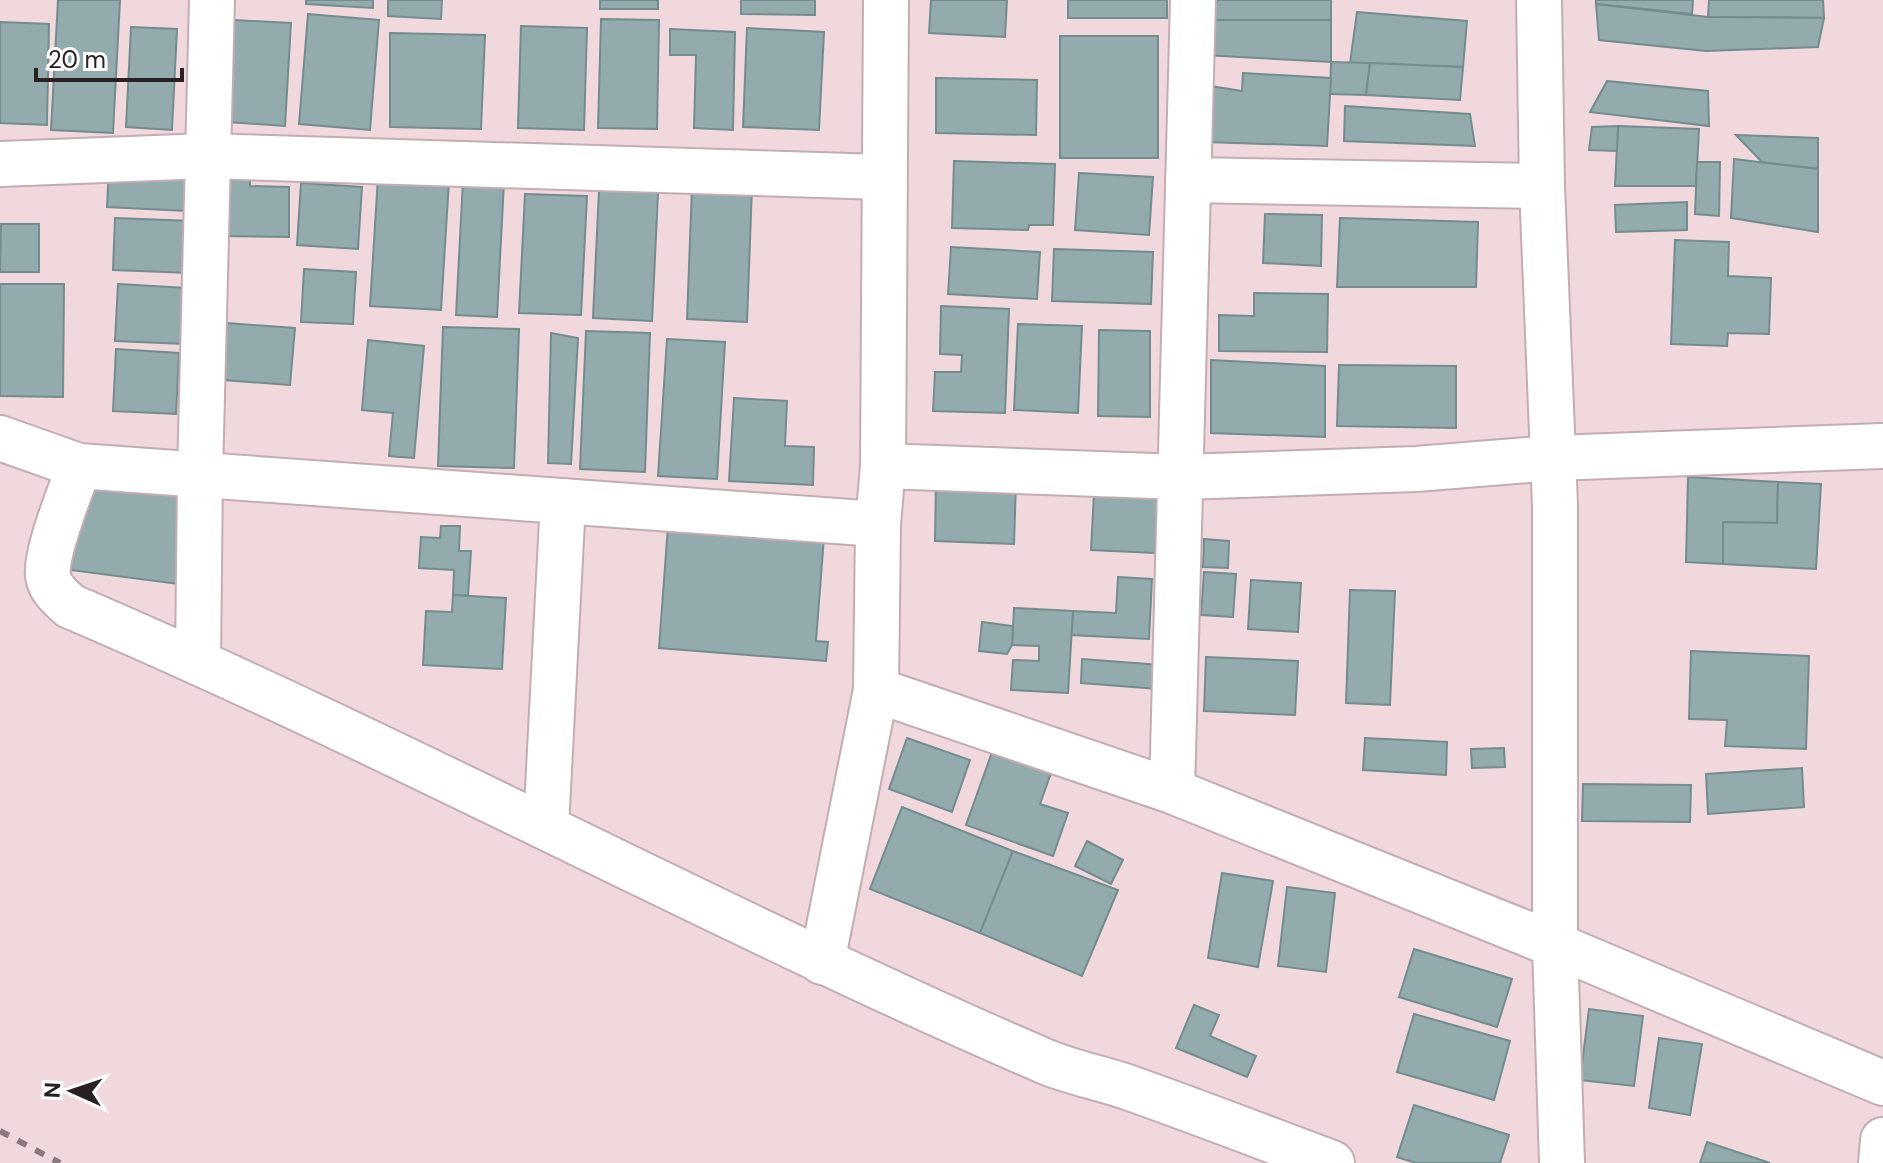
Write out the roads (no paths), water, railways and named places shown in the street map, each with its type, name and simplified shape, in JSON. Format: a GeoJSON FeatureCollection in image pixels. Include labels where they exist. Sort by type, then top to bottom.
{"type":"FeatureCollection","features":[{"type":"Feature","properties":{"kind":"street"},"geometry":{"type":"LineString","coordinates":[[198,661],[212,0]]}},
{"type":"Feature","properties":{"kind":"street"},"geometry":{"type":"LineString","coordinates":[[822,962],[876,690],[878,524],[883,466],[886,0]]}},
{"type":"Feature","properties":{"kind":"street"},"geometry":{"type":"LineString","coordinates":[[1172,791],[1193,0]]}},
{"type":"Feature","properties":{"kind":"street"},"geometry":{"type":"LineString","coordinates":[[1539,0],[1542,186],[1555,506],[1555,945],[1562,1163]]}},
{"type":"Feature","properties":{"kind":"street"},"geometry":{"type":"LineString","coordinates":[[0,164],[207,156],[883,177]]}},
{"type":"Feature","properties":{"kind":"street"},"geometry":{"type":"LineString","coordinates":[[1188,180],[1542,186]]}},
{"type":"Feature","properties":{"kind":"street"},"geometry":{"type":"LineString","coordinates":[[0,438],[79,466],[878,524]]}},
{"type":"Feature","properties":{"kind":"street"},"geometry":{"type":"LineString","coordinates":[[883,466],[1181,477],[1416,469],[1553,458],[1883,446]]}},
{"type":"Feature","properties":{"kind":"street"},"geometry":{"type":"LineString","coordinates":[[79,466],[49,560],[48,578],[56,593],[70,606],[198,661],[822,962],[1050,1063],[1127,1087],[1332,1163]]}},
{"type":"Feature","properties":{"kind":"street"},"geometry":{"type":"LineString","coordinates":[[546,827],[563,501]]}},
{"type":"Feature","properties":{"kind":"street"},"geometry":{"type":"LineString","coordinates":[[876,690],[1172,791],[1555,945],[1883,1083]]}},
{"type":"Feature","properties":{"kind":"street"},"geometry":{"type":"LineString","coordinates":[[1881,1163],[1883,1140]]}},
{"type":"Feature","properties":{"kind":"railway"},"geometry":{"type":"LineString","coordinates":[[0,1131],[60,1163]]}}]}
